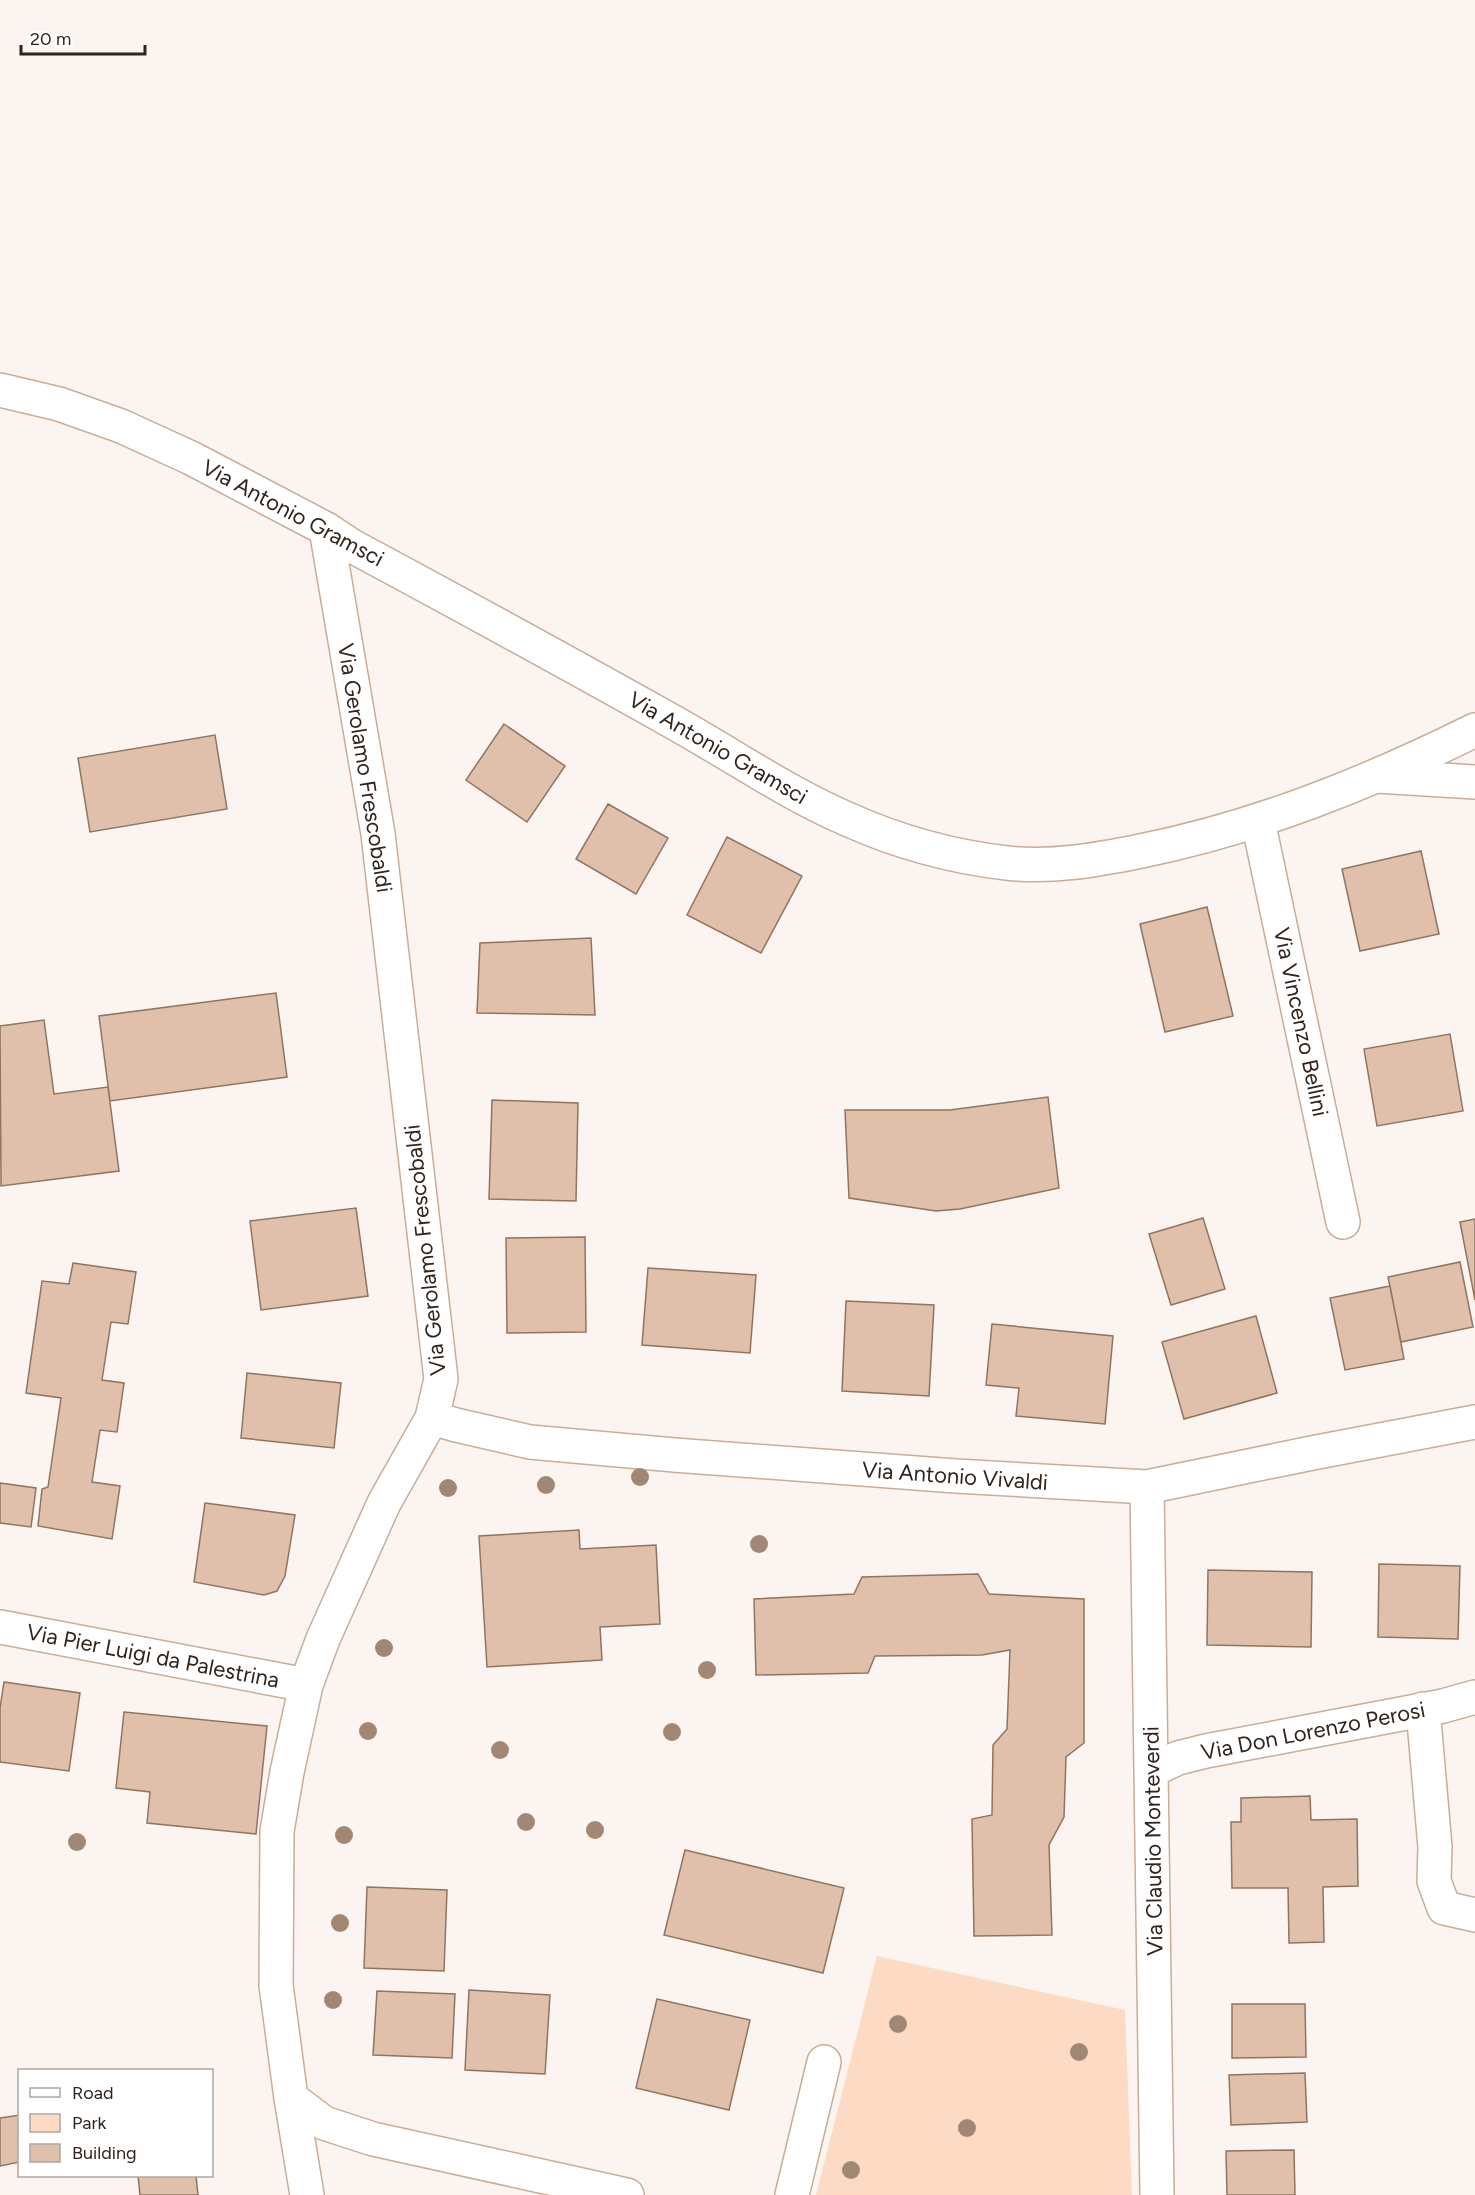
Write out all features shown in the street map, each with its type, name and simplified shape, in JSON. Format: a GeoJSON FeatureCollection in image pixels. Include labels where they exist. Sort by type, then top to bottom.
{"type":"FeatureCollection","features":[{"type":"Feature","properties":{"kind":"street","name":"Via Antonio Gramsci"},"geometry":{"type":"LineString","coordinates":[[0,390],[59,404],[121,426],[191,458],[326,529],[352,546],[679,725],[796,793],[847,819],[896,838],[954,853],[1008,863],[1067,864],[1172,845],[1258,821],[1331,796],[1475,730]]}},
{"type":"Feature","properties":{"kind":"street","name":"Via Gerolamo Frescobaldi"},"geometry":{"type":"LineString","coordinates":[[307,2195],[276,1985],[277,1831],[306,1685],[323,1639],[384,1503],[432,1418],[441,1379],[381,858],[326,529]]}},
{"type":"Feature","properties":{"kind":"street"},"geometry":{"type":"LineString","coordinates":[[1377,776],[1475,782]]}},
{"type":"Feature","properties":{"kind":"street","name":"Via Vincenzo Bellini"},"geometry":{"type":"LineString","coordinates":[[1258,821],[1343,1222]]}},
{"type":"Feature","properties":{"kind":"street","name":"Via Antonio Vivaldi"},"geometry":{"type":"LineString","coordinates":[[432,1418],[530,1442],[956,1476],[1147,1487],[1475,1422]]}},
{"type":"Feature","properties":{"kind":"street","name":"Via Claudio Monteverdi"},"geometry":{"type":"LineString","coordinates":[[1147,1487],[1157,2195]]}},
{"type":"Feature","properties":{"kind":"street","name":"Via Pier Luigi da Palestrina"},"geometry":{"type":"LineString","coordinates":[[0,1627],[306,1685]]}},
{"type":"Feature","properties":{"kind":"street","name":"Via Don Lorenzo Perosi"},"geometry":{"type":"LineString","coordinates":[[1152,1770],[1178,1758],[1206,1750],[1475,1697]]}},
{"type":"Feature","properties":{"kind":"street"},"geometry":{"type":"LineString","coordinates":[[1423,1709],[1435,1847],[1434,1881],[1444,1908],[1475,1915]]}},
{"type":"Feature","properties":{"kind":"street"},"geometry":{"type":"LineString","coordinates":[[792,2195],[824,2062]]}},
{"type":"Feature","properties":{"kind":"street"},"geometry":{"type":"LineString","coordinates":[[291,2098],[324,2122],[373,2139],[627,2195]]}},
{"type":"Feature","properties":{"kind":"green space"},"geometry":{"type":"Polygon","coordinates":[[[877,1956],[1125,2010],[1132,2195],[816,2195],[877,1956]]]}},
{"type":"Feature","properties":{"kind":"building"},"geometry":{"type":"Polygon","coordinates":[[[504,724],[565,766],[527,822],[466,780],[504,724]]]}},
{"type":"Feature","properties":{"kind":"building"},"geometry":{"type":"Polygon","coordinates":[[[215,735],[227,809],[90,832],[78,758],[215,735]]]}},
{"type":"Feature","properties":{"kind":"building"},"geometry":{"type":"Polygon","coordinates":[[[608,804],[668,838],[636,894],[576,859],[608,804]]]}},
{"type":"Feature","properties":{"kind":"building"},"geometry":{"type":"Polygon","coordinates":[[[727,837],[802,876],[761,953],[687,915],[727,837]]]}},
{"type":"Feature","properties":{"kind":"building"},"geometry":{"type":"Polygon","coordinates":[[[1421,851],[1439,934],[1360,951],[1342,869],[1421,851]]]}},
{"type":"Feature","properties":{"kind":"building"},"geometry":{"type":"Polygon","coordinates":[[[1207,907],[1233,1016],[1165,1032],[1140,924],[1207,907]]]}},
{"type":"Feature","properties":{"kind":"building"},"geometry":{"type":"Polygon","coordinates":[[[591,938],[595,1015],[477,1013],[480,943],[591,938]]]}},
{"type":"Feature","properties":{"kind":"building"},"geometry":{"type":"Polygon","coordinates":[[[276,993],[287,1077],[110,1101],[99,1016],[276,993]]]}},
{"type":"Feature","properties":{"kind":"building"},"geometry":{"type":"Polygon","coordinates":[[[44,1020],[54,1094],[108,1087],[119,1171],[1,1186],[0,1026],[44,1020]]]}},
{"type":"Feature","properties":{"kind":"building"},"geometry":{"type":"Polygon","coordinates":[[[1450,1034],[1463,1111],[1377,1126],[1364,1049],[1450,1034]]]}},
{"type":"Feature","properties":{"kind":"building"},"geometry":{"type":"Polygon","coordinates":[[[1048,1097],[1059,1188],[960,1209],[936,1211],[849,1198],[845,1110],[950,1110],[1048,1097]]]}},
{"type":"Feature","properties":{"kind":"building"},"geometry":{"type":"Polygon","coordinates":[[[492,1100],[578,1103],[576,1201],[489,1199],[492,1100]]]}},
{"type":"Feature","properties":{"kind":"building"},"geometry":{"type":"Polygon","coordinates":[[[356,1208],[368,1296],[261,1310],[250,1221],[356,1208]]]}},
{"type":"Feature","properties":{"kind":"building"},"geometry":{"type":"Polygon","coordinates":[[[1203,1218],[1225,1289],[1171,1305],[1149,1234],[1203,1218]]]}},
{"type":"Feature","properties":{"kind":"building"},"geometry":{"type":"Polygon","coordinates":[[[1475,1219],[1475,1300],[1460,1222],[1475,1219]]]}},
{"type":"Feature","properties":{"kind":"building"},"geometry":{"type":"Polygon","coordinates":[[[585,1237],[586,1332],[507,1333],[506,1238],[585,1237]]]}},
{"type":"Feature","properties":{"kind":"building"},"geometry":{"type":"Polygon","coordinates":[[[1460,1262],[1473,1327],[1401,1342],[1388,1277],[1460,1262]]]}},
{"type":"Feature","properties":{"kind":"building"},"geometry":{"type":"Polygon","coordinates":[[[73,1263],[136,1272],[128,1324],[111,1322],[102,1380],[124,1383],[117,1432],[100,1430],[92,1482],[120,1486],[112,1539],[38,1526],[42,1489],[48,1487],[61,1398],[26,1393],[42,1281],[69,1284],[73,1263]]]}},
{"type":"Feature","properties":{"kind":"building"},"geometry":{"type":"Polygon","coordinates":[[[648,1268],[756,1275],[750,1353],[642,1345],[648,1268]]]}},
{"type":"Feature","properties":{"kind":"building"},"geometry":{"type":"Polygon","coordinates":[[[1390,1286],[1404,1359],[1345,1370],[1330,1298],[1390,1286]]]}},
{"type":"Feature","properties":{"kind":"building"},"geometry":{"type":"Polygon","coordinates":[[[846,1301],[934,1305],[929,1396],[842,1391],[846,1301]]]}},
{"type":"Feature","properties":{"kind":"building"},"geometry":{"type":"Polygon","coordinates":[[[1256,1316],[1277,1393],[1184,1419],[1162,1342],[1256,1316]]]}},
{"type":"Feature","properties":{"kind":"building"},"geometry":{"type":"Polygon","coordinates":[[[992,1324],[1113,1336],[1105,1424],[1016,1416],[1019,1388],[986,1385],[992,1324]]]}},
{"type":"Feature","properties":{"kind":"building"},"geometry":{"type":"Polygon","coordinates":[[[247,1373],[341,1383],[334,1448],[241,1438],[247,1373]]]}},
{"type":"Feature","properties":{"kind":"building"},"geometry":{"type":"Polygon","coordinates":[[[0,1483],[36,1488],[31,1527],[0,1523],[0,1483]]]}},
{"type":"Feature","properties":{"kind":"building"},"geometry":{"type":"Polygon","coordinates":[[[205,1503],[295,1515],[285,1576],[277,1591],[264,1595],[194,1582],[205,1503]]]}},
{"type":"Feature","properties":{"kind":"building"},"geometry":{"type":"Polygon","coordinates":[[[579,1530],[580,1549],[656,1545],[660,1624],[600,1627],[602,1660],[487,1667],[479,1536],[579,1530]]]}},
{"type":"Feature","properties":{"kind":"building"},"geometry":{"type":"Polygon","coordinates":[[[1379,1564],[1460,1566],[1458,1639],[1378,1637],[1379,1564]]]}},
{"type":"Feature","properties":{"kind":"building"},"geometry":{"type":"Polygon","coordinates":[[[1208,1570],[1312,1572],[1311,1647],[1207,1645],[1208,1570]]]}},
{"type":"Feature","properties":{"kind":"building"},"geometry":{"type":"Polygon","coordinates":[[[978,1574],[989,1594],[1084,1599],[1084,1743],[1066,1757],[1064,1817],[1049,1845],[1052,1935],[974,1936],[972,1819],[992,1815],[993,1745],[1007,1729],[1010,1650],[982,1655],[875,1656],[868,1673],[756,1675],[754,1599],[854,1594],[862,1577],[978,1574]]]}},
{"type":"Feature","properties":{"kind":"building"},"geometry":{"type":"Polygon","coordinates":[[[4,1682],[80,1693],[69,1771],[0,1762],[0,1708],[4,1682]]]}},
{"type":"Feature","properties":{"kind":"building"},"geometry":{"type":"Polygon","coordinates":[[[124,1712],[267,1726],[256,1834],[147,1823],[150,1792],[116,1788],[124,1712]]]}},
{"type":"Feature","properties":{"kind":"building"},"geometry":{"type":"Polygon","coordinates":[[[1310,1796],[1311,1820],[1357,1819],[1358,1886],[1323,1887],[1324,1942],[1289,1943],[1288,1888],[1232,1888],[1231,1822],[1241,1822],[1241,1798],[1310,1796]]]}},
{"type":"Feature","properties":{"kind":"building"},"geometry":{"type":"Polygon","coordinates":[[[685,1850],[844,1888],[823,1973],[664,1935],[685,1850]]]}},
{"type":"Feature","properties":{"kind":"building"},"geometry":{"type":"Polygon","coordinates":[[[367,1887],[447,1890],[444,1971],[364,1968],[367,1887]]]}},
{"type":"Feature","properties":{"kind":"building"},"geometry":{"type":"Polygon","coordinates":[[[469,1990],[550,1995],[545,2074],[465,2070],[469,1990]]]}},
{"type":"Feature","properties":{"kind":"building"},"geometry":{"type":"Polygon","coordinates":[[[377,1991],[455,1994],[452,2058],[373,2055],[377,1991]]]}},
{"type":"Feature","properties":{"kind":"building"},"geometry":{"type":"Polygon","coordinates":[[[657,1999],[750,2020],[729,2110],[636,2088],[657,1999]]]}},
{"type":"Feature","properties":{"kind":"building"},"geometry":{"type":"Polygon","coordinates":[[[1232,2004],[1305,2004],[1306,2057],[1232,2058],[1232,2004]]]}},
{"type":"Feature","properties":{"kind":"building"},"geometry":{"type":"Polygon","coordinates":[[[1305,2073],[1307,2122],[1231,2125],[1229,2075],[1305,2073]]]}},
{"type":"Feature","properties":{"kind":"building"},"geometry":{"type":"Polygon","coordinates":[[[18,2115],[18,2162],[0,2166],[0,2118],[18,2115]]]}},
{"type":"Feature","properties":{"kind":"building"},"geometry":{"type":"Polygon","coordinates":[[[1294,2150],[1295,2195],[1227,2195],[1226,2151],[1294,2150]]]}},
{"type":"Feature","properties":{"kind":"building"},"geometry":{"type":"Polygon","coordinates":[[[138,2177],[196,2177],[198,2195],[140,2195],[138,2177]]]}}]}
